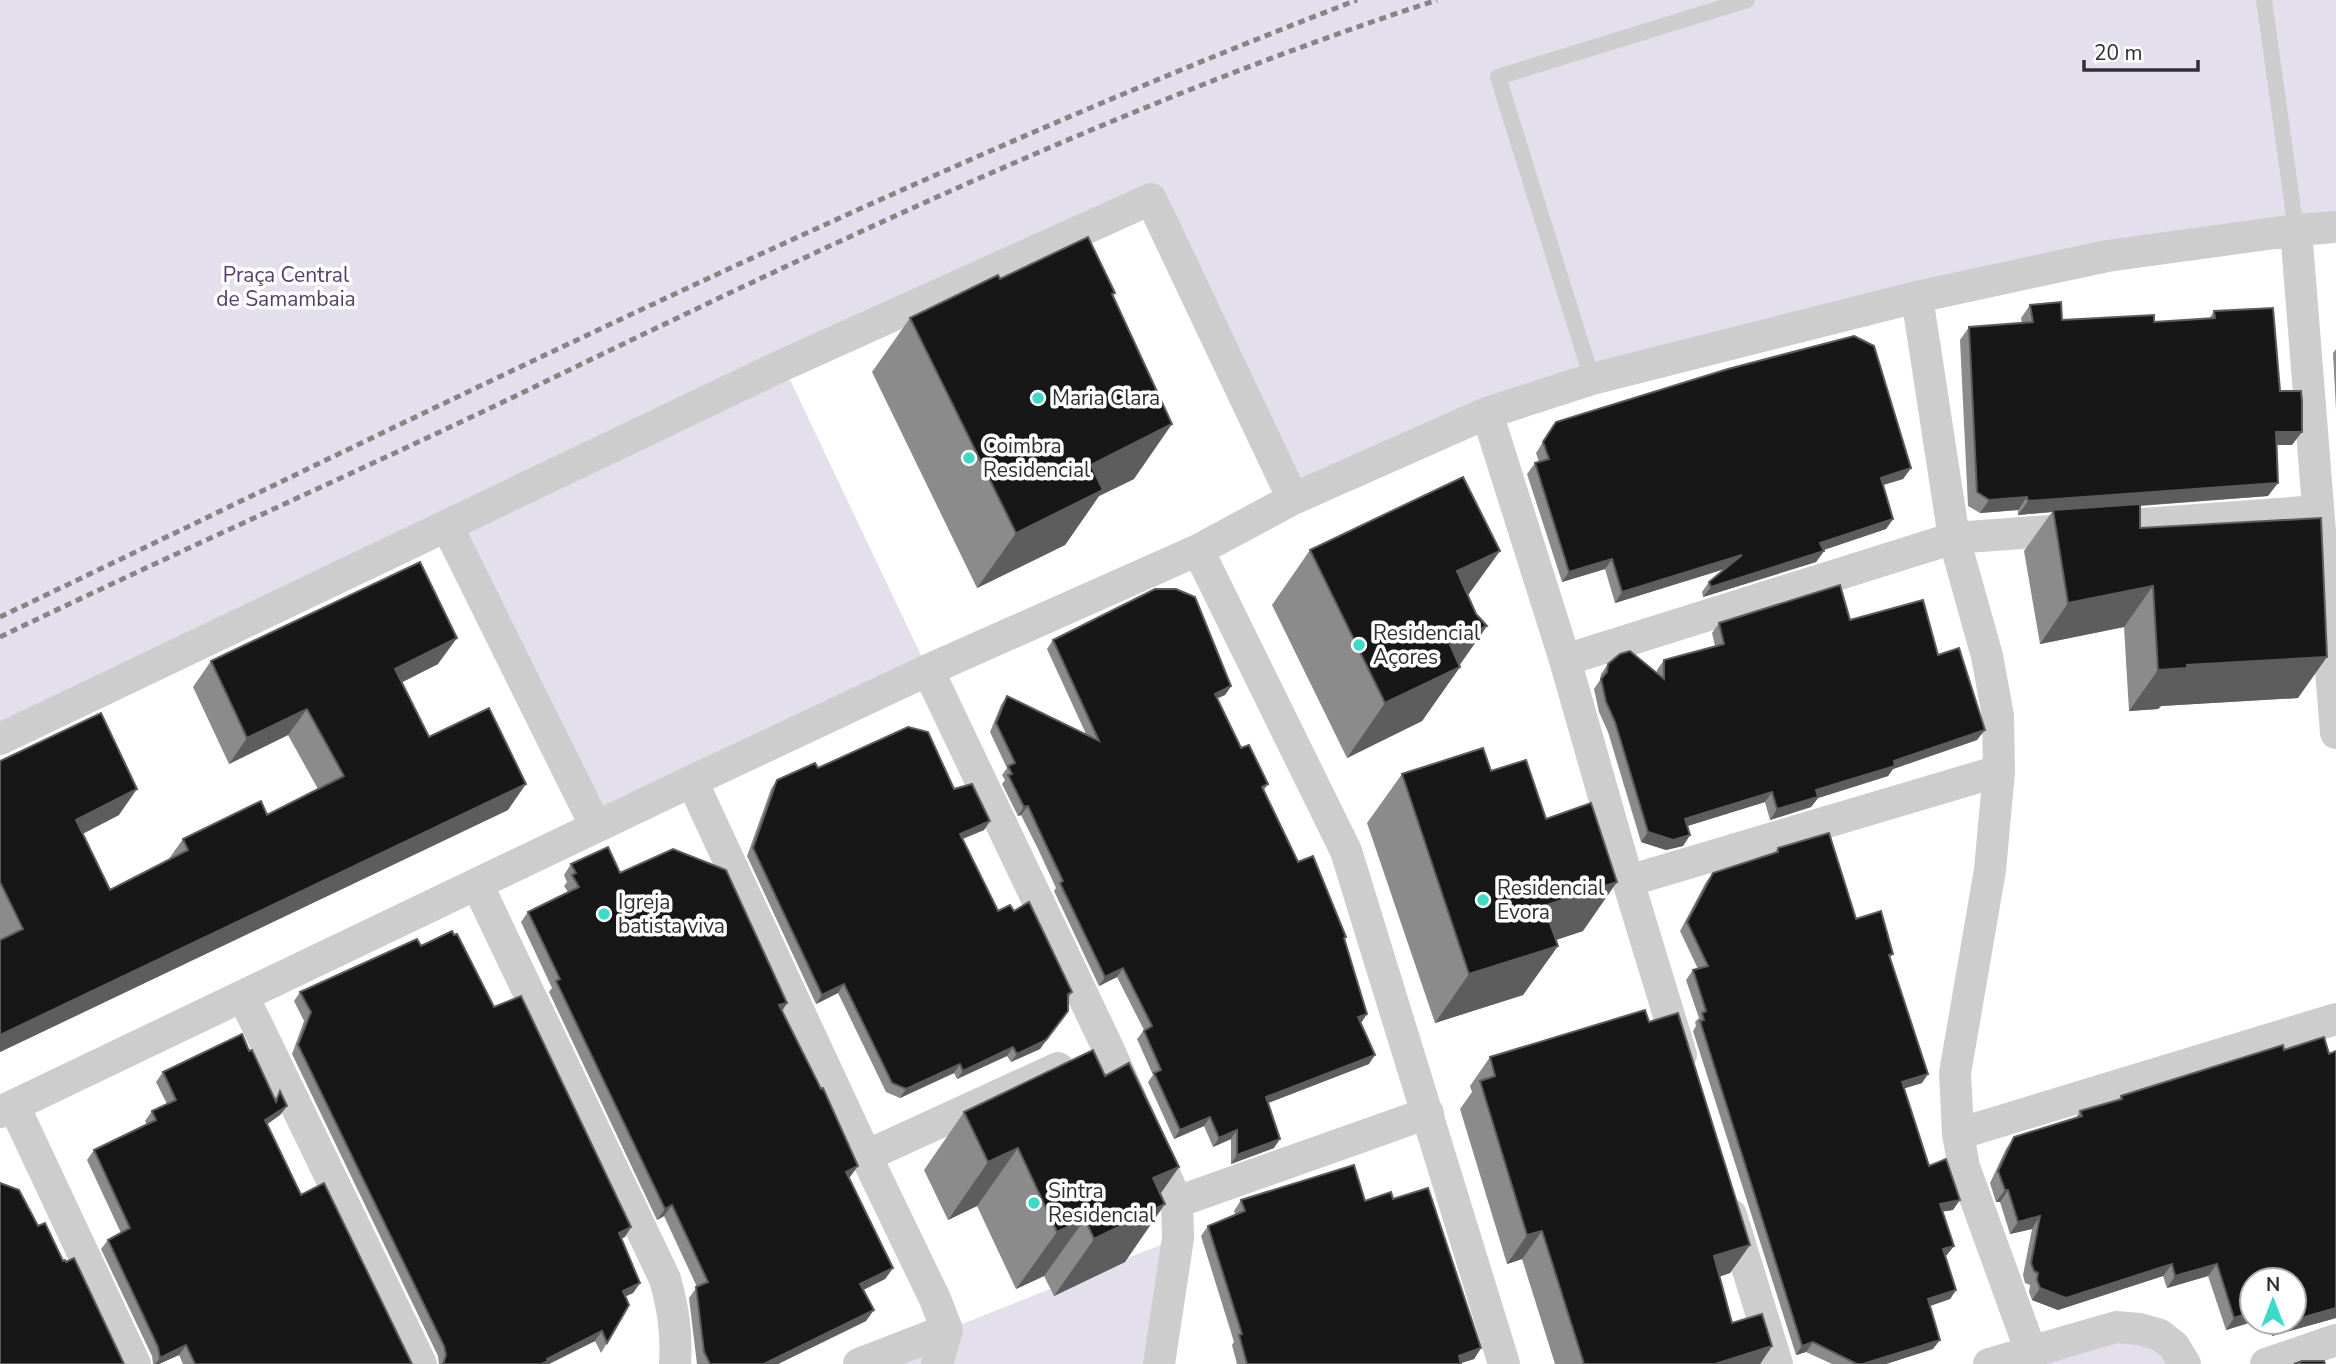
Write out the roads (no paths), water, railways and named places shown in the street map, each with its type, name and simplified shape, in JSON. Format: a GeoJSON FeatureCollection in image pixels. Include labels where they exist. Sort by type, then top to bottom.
{"type":"FeatureCollection","features":[{"type":"Feature","properties":{"kind":"street"},"geometry":{"type":"LineString","coordinates":[[0,739],[783,365],[1151,200],[1293,499]]}},
{"type":"Feature","properties":{"kind":"street"},"geometry":{"type":"LineString","coordinates":[[135,1364],[7,1109],[691,781],[928,670],[1198,550],[1293,499],[1487,413],[1592,379],[1917,297],[2107,256],[2336,227]]}},
{"type":"Feature","properties":{"kind":"street"},"geometry":{"type":"LineString","coordinates":[[2297,230],[2336,733]]}},
{"type":"Feature","properties":{"kind":"street"},"geometry":{"type":"LineString","coordinates":[[1917,297],[1954,538],[1987,656],[1998,716],[1999,771],[1990,870],[1955,1073],[1958,1133],[1964,1167],[2031,1352]]}},
{"type":"Feature","properties":{"kind":"street"},"geometry":{"type":"LineString","coordinates":[[1487,413],[1565,660],[1688,1077]]}},
{"type":"Feature","properties":{"kind":"street"},"geometry":{"type":"LineString","coordinates":[[1565,660],[1954,538],[2318,511]]}},
{"type":"Feature","properties":{"kind":"street"},"geometry":{"type":"LineString","coordinates":[[447,526],[596,827]]}},
{"type":"Feature","properties":{"kind":"street"},"geometry":{"type":"LineString","coordinates":[[1198,550],[1346,851],[1504,1364]]}},
{"type":"Feature","properties":{"kind":"street"},"geometry":{"type":"LineString","coordinates":[[928,670],[1107,1045],[1177,1202],[1178,1238],[1159,1364]]}},
{"type":"Feature","properties":{"kind":"street"},"geometry":{"type":"LineString","coordinates":[[1628,881],[1999,771]]}},
{"type":"Feature","properties":{"kind":"street"},"geometry":{"type":"LineString","coordinates":[[691,781],[935,1299],[947,1330],[937,1364]]}},
{"type":"Feature","properties":{"kind":"street"},"geometry":{"type":"LineString","coordinates":[[477,884],[665,1279],[674,1311],[677,1339],[675,1364]]}},
{"type":"Feature","properties":{"kind":"street"},"geometry":{"type":"LineString","coordinates":[[243,996],[421,1364]]}},
{"type":"Feature","properties":{"kind":"street"},"geometry":{"type":"LineString","coordinates":[[1958,1133],[2336,1018]]}},
{"type":"Feature","properties":{"kind":"street"},"geometry":{"type":"LineString","coordinates":[[866,1156],[1107,1045]]}},
{"type":"Feature","properties":{"kind":"street"},"geometry":{"type":"LineString","coordinates":[[1177,1202],[1428,1113]]}},
{"type":"Feature","properties":{"kind":"street"},"geometry":{"type":"LineString","coordinates":[[1720,1181],[1777,1364]]}},
{"type":"Feature","properties":{"kind":"street"},"geometry":{"type":"LineString","coordinates":[[1989,1364],[2116,1326],[2160,1335],[2174,1346],[2185,1364]]}},
{"type":"Feature","properties":{"kind":"street"},"geometry":{"type":"LineString","coordinates":[[859,1364],[947,1330]]}},
{"type":"Feature","properties":{"kind":"street"},"geometry":{"type":"LineString","coordinates":[[2266,1364],[2336,1340]]}},
{"type":"Feature","properties":{"kind":"lane"},"geometry":{"type":"LineString","coordinates":[[1592,379],[1498,77],[1746,0]]}},
{"type":"Feature","properties":{"kind":"lane"},"geometry":{"type":"LineString","coordinates":[[2264,0],[2297,230]]}},
{"type":"Feature","properties":{"kind":"railway"},"geometry":{"type":"LineString","coordinates":[[0,617],[504,375],[842,217],[1012,141],[1357,0]]}},
{"type":"Feature","properties":{"kind":"railway"},"geometry":{"type":"LineString","coordinates":[[0,637],[846,238],[962,186],[1197,87],[1437,0]]}},
{"type":"Feature","properties":{"kind":"place","name":"Maria Clara"},"geometry":{"type":"Point","coordinates":[1038,398]}},
{"type":"Feature","properties":{"kind":"place","name":"Coimbra Residencial"},"geometry":{"type":"Point","coordinates":[969,458]}},
{"type":"Feature","properties":{"kind":"place","name":"Residencial Açores"},"geometry":{"type":"Point","coordinates":[1359,645]}},
{"type":"Feature","properties":{"kind":"place","name":"Residencial Evora"},"geometry":{"type":"Point","coordinates":[1483,900]}},
{"type":"Feature","properties":{"kind":"place","name":"Igreja batista viva"},"geometry":{"type":"Point","coordinates":[604,914]}},
{"type":"Feature","properties":{"kind":"place","name":"Sintra Residencial"},"geometry":{"type":"Point","coordinates":[1034,1203]}},
{"type":"Feature","properties":{"kind":"park label","name":"Praça Central de Samambaia"},"geometry":{"type":"Point","coordinates":[286,287]}}]}
